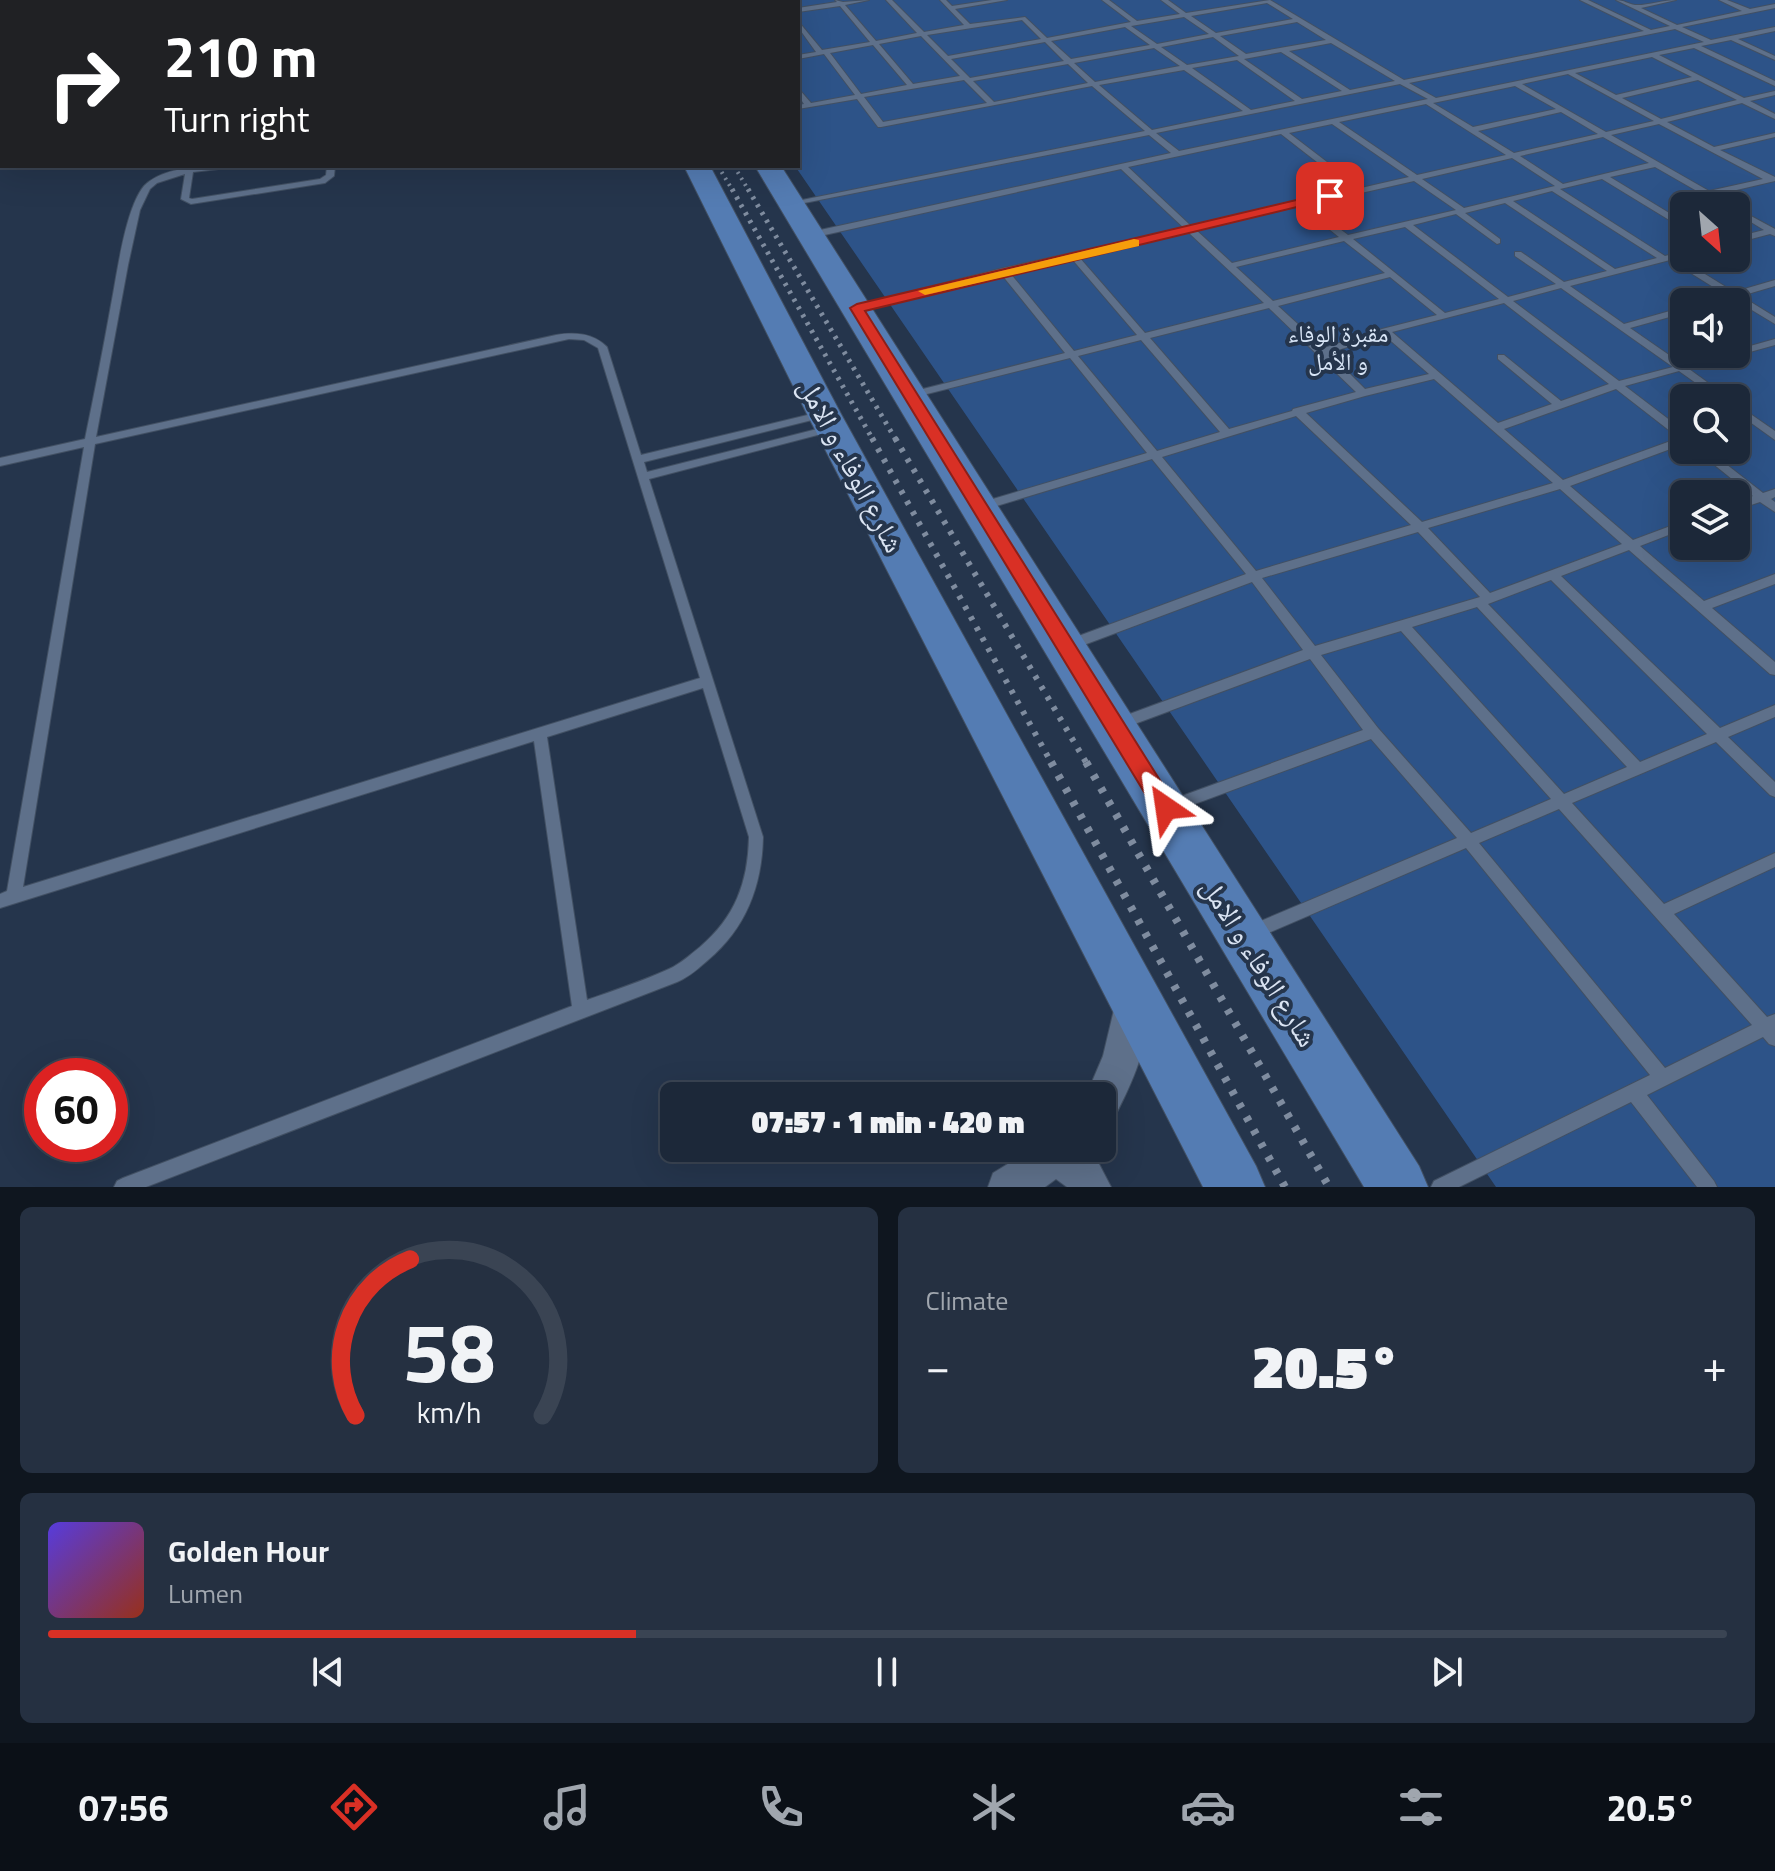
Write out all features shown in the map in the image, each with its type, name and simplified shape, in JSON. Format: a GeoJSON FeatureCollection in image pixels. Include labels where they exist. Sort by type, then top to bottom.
{"type":"FeatureCollection","features":[{"type":"Feature","properties":{"kind":"main road","name":"شارع الوفاء و الامل"},"geometry":{"type":"LineString","coordinates":[[698,168],[828,421],[1235,1187]]}},
{"type":"Feature","properties":{"kind":"main road","name":"شارع الوفاء و الامل"},"geometry":{"type":"LineString","coordinates":[[769,168],[1398,1187]]}},
{"type":"Feature","properties":{"kind":"street"},"geometry":{"type":"LineString","coordinates":[[1112,1082],[1128,1034],[1131,993]]}},
{"type":"Feature","properties":{"kind":"street"},"geometry":{"type":"LineString","coordinates":[[1007,1187],[1046,1162]]}},
{"type":"Feature","properties":{"kind":"street"},"geometry":{"type":"LineString","coordinates":[[1071,1162],[1092,1187]]}},
{"type":"Feature","properties":{"kind":"lane"},"geometry":{"type":"LineString","coordinates":[[800,10],[866,0]]}},
{"type":"Feature","properties":{"kind":"lane"},"geometry":{"type":"LineString","coordinates":[[889,0],[992,104]]}},
{"type":"Feature","properties":{"kind":"lane"},"geometry":{"type":"LineString","coordinates":[[943,0],[969,27]]}},
{"type":"Feature","properties":{"kind":"lane"},"geometry":{"type":"LineString","coordinates":[[951,8],[1004,0]]}},
{"type":"Feature","properties":{"kind":"lane"},"geometry":{"type":"LineString","coordinates":[[1105,0],[1136,23]]}},
{"type":"Feature","properties":{"kind":"lane"},"geometry":{"type":"LineString","coordinates":[[1164,0],[1300,101]]}},
{"type":"Feature","properties":{"kind":"lane"},"geometry":{"type":"LineString","coordinates":[[1583,0],[1650,32]]}},
{"type":"Feature","properties":{"kind":"lane"},"geometry":{"type":"LineString","coordinates":[[1619,0],[1711,43]]}},
{"type":"Feature","properties":{"kind":"lane"},"geometry":{"type":"LineString","coordinates":[[1635,7],[1673,0]]}},
{"type":"Feature","properties":{"kind":"lane"},"geometry":{"type":"LineString","coordinates":[[1722,0],[1748,11]]}},
{"type":"Feature","properties":{"kind":"lane"},"geometry":{"type":"LineString","coordinates":[[947,58],[1267,1],[1402,82],[1558,188],[1721,288]]}},
{"type":"Feature","properties":{"kind":"lane"},"geometry":{"type":"LineString","coordinates":[[840,2],[912,87]]}},
{"type":"Feature","properties":{"kind":"lane"},"geometry":{"type":"LineString","coordinates":[[802,220],[1149,131],[1775,6]]}},
{"type":"Feature","properties":{"kind":"lane"},"geometry":{"type":"LineString","coordinates":[[800,57],[1023,18],[1093,84],[1177,154]]}},
{"type":"Feature","properties":{"kind":"lane"},"geometry":{"type":"LineString","coordinates":[[800,107],[1298,20]]}},
{"type":"Feature","properties":{"kind":"lane"},"geometry":{"type":"LineString","coordinates":[[1126,25],[1249,112]]}},
{"type":"Feature","properties":{"kind":"lane"},"geometry":{"type":"LineString","coordinates":[[800,27],[881,125],[1331,41]]}},
{"type":"Feature","properties":{"kind":"lane"},"geometry":{"type":"LineString","coordinates":[[802,220],[1122,166],[1774,30]]}},
{"type":"Feature","properties":{"kind":"lane"},"geometry":{"type":"LineString","coordinates":[[1731,38],[1775,58]]}},
{"type":"Feature","properties":{"kind":"lane"},"geometry":{"type":"LineString","coordinates":[[1695,46],[1775,84]]}},
{"type":"Feature","properties":{"kind":"lane"},"geometry":{"type":"LineString","coordinates":[[1283,50],[1348,92]]}},
{"type":"Feature","properties":{"kind":"lane"},"geometry":{"type":"LineString","coordinates":[[1654,55],[1775,117]]}},
{"type":"Feature","properties":{"kind":"lane"},"geometry":{"type":"LineString","coordinates":[[1570,73],[1770,181]]}},
{"type":"Feature","properties":{"kind":"lane"},"geometry":{"type":"LineString","coordinates":[[1615,97],[1699,78]]}},
{"type":"Feature","properties":{"kind":"lane"},"geometry":{"type":"LineString","coordinates":[[1517,84],[1705,192]]}},
{"type":"Feature","properties":{"kind":"lane"},"geometry":{"type":"LineString","coordinates":[[800,93],[809,105]]}},
{"type":"Feature","properties":{"kind":"lane"},"geometry":{"type":"LineString","coordinates":[[857,308],[1003,271],[1514,156],[1775,93]]}},
{"type":"Feature","properties":{"kind":"lane"},"geometry":{"type":"LineString","coordinates":[[1471,130],[1562,110]]}},
{"type":"Feature","properties":{"kind":"lane"},"geometry":{"type":"LineString","coordinates":[[1334,122],[1417,178],[1497,241]]}},
{"type":"Feature","properties":{"kind":"lane"},"geometry":{"type":"LineString","coordinates":[[1283,132],[1359,190]]}},
{"type":"Feature","properties":{"kind":"lane"},"geometry":{"type":"LineString","coordinates":[[1714,149],[1775,135]]}},
{"type":"Feature","properties":{"kind":"lane"},"geometry":{"type":"LineString","coordinates":[[1231,266],[1656,164]]}},
{"type":"Feature","properties":{"kind":"lane"},"geometry":{"type":"LineString","coordinates":[[1122,166],[1273,304],[1363,393]]}},
{"type":"Feature","properties":{"kind":"lane"},"geometry":{"type":"LineString","coordinates":[[214,168],[153,183],[142,195],[129,242],[88,443],[7,899],[707,681]]}},
{"type":"Feature","properties":{"kind":"lane"},"geometry":{"type":"LineString","coordinates":[[189,172],[185,199],[191,202],[322,181],[330,176],[331,168]]}},
{"type":"Feature","properties":{"kind":"lane"},"geometry":{"type":"LineString","coordinates":[[1604,177],[1670,217]]}},
{"type":"Feature","properties":{"kind":"lane"},"geometry":{"type":"LineString","coordinates":[[1718,192],[1770,181]]}},
{"type":"Feature","properties":{"kind":"lane"},"geometry":{"type":"LineString","coordinates":[[1507,200],[1612,271]]}},
{"type":"Feature","properties":{"kind":"lane"},"geometry":{"type":"LineString","coordinates":[[1300,202],[1444,316]]}},
{"type":"Feature","properties":{"kind":"lane"},"geometry":{"type":"LineString","coordinates":[[1750,218],[1773,232]]}},
{"type":"Feature","properties":{"kind":"lane"},"geometry":{"type":"LineString","coordinates":[[1407,224],[1619,384],[1670,426]]}},
{"type":"Feature","properties":{"kind":"lane"},"geometry":{"type":"LineString","coordinates":[[1750,237],[1773,232]]}},
{"type":"Feature","properties":{"kind":"lane"},"geometry":{"type":"LineString","coordinates":[[1518,254],[1670,360]]}},
{"type":"Feature","properties":{"kind":"lane"},"geometry":{"type":"LineString","coordinates":[[1073,255],[1227,434]]}},
{"type":"Feature","properties":{"kind":"lane"},"geometry":{"type":"LineString","coordinates":[[1322,352],[1385,331],[1668,258]]}},
{"type":"Feature","properties":{"kind":"lane"},"geometry":{"type":"LineString","coordinates":[[1003,271],[1254,576],[1373,732],[1468,840],[1661,1076]]}},
{"type":"Feature","properties":{"kind":"lane"},"geometry":{"type":"LineString","coordinates":[[910,395],[1393,274]]}},
{"type":"Feature","properties":{"kind":"lane"},"geometry":{"type":"LineString","coordinates":[[1750,290],[1775,283]]}},
{"type":"Feature","properties":{"kind":"lane"},"geometry":{"type":"LineString","coordinates":[[1750,306],[1775,321]]}},
{"type":"Feature","properties":{"kind":"lane"},"geometry":{"type":"LineString","coordinates":[[1624,327],[1670,314]]}},
{"type":"Feature","properties":{"kind":"lane"},"geometry":{"type":"LineString","coordinates":[[1385,331],[1775,670]]}},
{"type":"Feature","properties":{"kind":"lane"},"geometry":{"type":"LineString","coordinates":[[0,462],[575,336],[591,340],[602,347],[756,837],[755,874],[749,894],[728,931],[696,962],[656,983],[123,1187]]}},
{"type":"Feature","properties":{"kind":"lane"},"geometry":{"type":"LineString","coordinates":[[1750,349],[1775,342]]}},
{"type":"Feature","properties":{"kind":"lane"},"geometry":{"type":"LineString","coordinates":[[1501,357],[1560,405]]}},
{"type":"Feature","properties":{"kind":"lane"},"geometry":{"type":"LineString","coordinates":[[1495,428],[1619,384],[1682,368],[1704,384]]}},
{"type":"Feature","properties":{"kind":"lane"},"geometry":{"type":"LineString","coordinates":[[979,507],[1297,411],[1434,376]]}},
{"type":"Feature","properties":{"kind":"lane"},"geometry":{"type":"LineString","coordinates":[[1297,411],[1420,527],[1638,769]]}},
{"type":"Feature","properties":{"kind":"lane"},"geometry":{"type":"LineString","coordinates":[[1750,417],[1775,436]]}},
{"type":"Feature","properties":{"kind":"lane"},"geometry":{"type":"LineString","coordinates":[[637,460],[828,421]]}},
{"type":"Feature","properties":{"kind":"lane"},"geometry":{"type":"LineString","coordinates":[[643,477],[828,421]]}},
{"type":"Feature","properties":{"kind":"lane"},"geometry":{"type":"LineString","coordinates":[[1066,647],[1254,576],[1560,485],[1670,443]]}},
{"type":"Feature","properties":{"kind":"lane"},"geometry":{"type":"LineString","coordinates":[[1718,464],[1775,508]]}},
{"type":"Feature","properties":{"kind":"lane"},"geometry":{"type":"LineString","coordinates":[[1750,502],[1775,493]]}},
{"type":"Feature","properties":{"kind":"lane"},"geometry":{"type":"LineString","coordinates":[[1115,725],[1313,652],[1484,600],[1670,530]]}},
{"type":"Feature","properties":{"kind":"lane"},"geometry":{"type":"LineString","coordinates":[[1552,574],[1775,791]]}},
{"type":"Feature","properties":{"kind":"lane"},"geometry":{"type":"LineString","coordinates":[[1703,607],[1775,579]]}},
{"type":"Feature","properties":{"kind":"lane"},"geometry":{"type":"LineString","coordinates":[[1403,625],[1559,802],[1772,1029],[1661,1076],[1440,1187]]}},
{"type":"Feature","properties":{"kind":"lane"},"geometry":{"type":"LineString","coordinates":[[1243,935],[1775,711]]}},
{"type":"Feature","properties":{"kind":"lane"},"geometry":{"type":"LineString","coordinates":[[1166,808],[1373,732]]}},
{"type":"Feature","properties":{"kind":"lane"},"geometry":{"type":"LineString","coordinates":[[540,733],[581,1011]]}},
{"type":"Feature","properties":{"kind":"lane"},"geometry":{"type":"LineString","coordinates":[[1662,912],[1775,860]]}},
{"type":"Feature","properties":{"kind":"lane"},"geometry":{"type":"LineString","coordinates":[[1634,1092],[1708,1187]]}},
{"type":"Feature","properties":{"kind":"green space","name":"مقبرة الوفاء و الأمل"},"geometry":{"type":"Polygon","coordinates":[[[800,0],[1775,0],[1775,1187],[1496,1187],[796,168],[800,168],[800,0]]]}},
{"type":"Feature","properties":{"kind":"railway"},"geometry":{"type":"LineString","coordinates":[[719,168],[733,191]]}},
{"type":"Feature","properties":{"kind":"railway"},"geometry":{"type":"LineString","coordinates":[[735,168],[749,191]]}},
{"type":"Feature","properties":{"kind":"railway"},"geometry":{"type":"LineString","coordinates":[[732,189],[873,440]]}},
{"type":"Feature","properties":{"kind":"railway"},"geometry":{"type":"LineString","coordinates":[[748,189],[896,440]]}},
{"type":"Feature","properties":{"kind":"railway"},"geometry":{"type":"LineString","coordinates":[[872,438],[1052,764]]}},
{"type":"Feature","properties":{"kind":"railway"},"geometry":{"type":"LineString","coordinates":[[895,438],[1087,764]]}},
{"type":"Feature","properties":{"kind":"railway"},"geometry":{"type":"LineString","coordinates":[[1051,762],[1285,1187]]}},
{"type":"Feature","properties":{"kind":"railway"},"geometry":{"type":"LineString","coordinates":[[1086,762],[1329,1187]]}},
{"type":"Feature","properties":{"kind":"slow traffic"},"geometry":{"type":"LineString","coordinates":[[925,291],[1134,243]]}},
{"type":"Feature","properties":{"kind":"route"},"geometry":{"type":"LineString","coordinates":[[1166,808],[857,308],[1330,196]]}}]}
